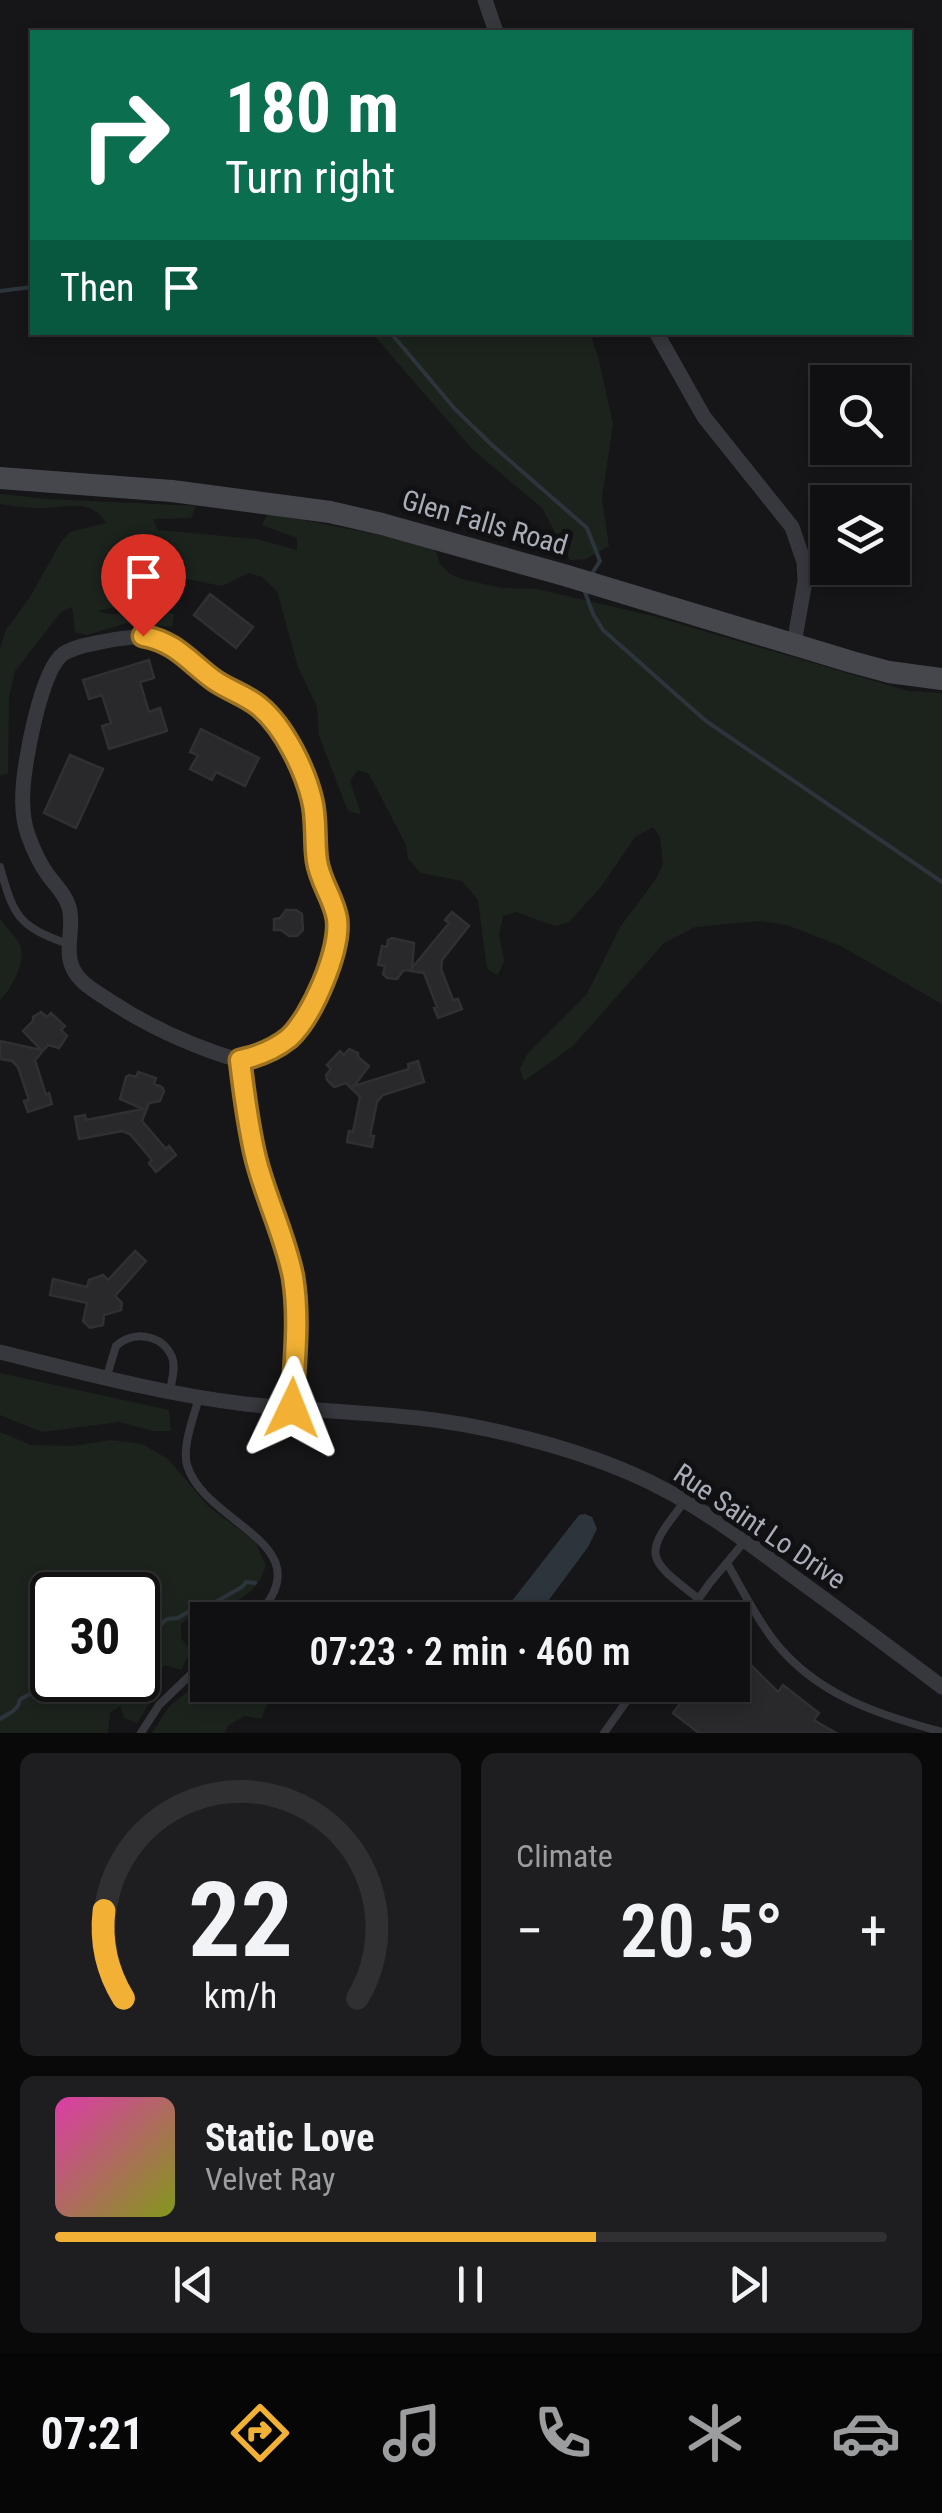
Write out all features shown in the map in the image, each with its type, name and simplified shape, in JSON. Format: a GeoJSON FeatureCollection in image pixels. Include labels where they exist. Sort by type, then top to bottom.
{"type":"FeatureCollection","features":[{"type":"Feature","properties":{"kind":"street"},"geometry":{"type":"LineString","coordinates":[[486,0],[495,30]]}},
{"type":"Feature","properties":{"kind":"street"},"geometry":{"type":"LineString","coordinates":[[658,335],[704,417],[792,527],[804,562],[805,581],[794,644]]}},
{"type":"Feature","properties":{"kind":"street","name":"Glen Falls Road"},"geometry":{"type":"LineString","coordinates":[[0,478],[172,491],[330,512],[580,580],[888,672],[942,678]]}},
{"type":"Feature","properties":{"kind":"street"},"geometry":{"type":"LineString","coordinates":[[129,637],[157,639],[172,645],[222,685],[258,704],[283,733],[313,802],[317,862],[336,918],[337,935],[328,968],[304,1020],[291,1036],[262,1055],[240,1060],[201,1049],[158,1030],[82,982],[68,960],[70,910],[65,895],[40,863],[26,832],[22,786],[36,716],[52,666],[78,647],[129,637]]}},
{"type":"Feature","properties":{"kind":"street"},"geometry":{"type":"LineString","coordinates":[[240,1060],[256,1160],[293,1278],[296,1306],[292,1408]]}},
{"type":"Feature","properties":{"kind":"street","name":"Rue Saint Lo Drive"},"geometry":{"type":"LineString","coordinates":[[0,1352],[199,1397],[422,1418],[502,1433],[586,1457],[628,1472],[686,1502],[746,1540],[942,1688]]}},
{"type":"Feature","properties":{"kind":"lane"},"geometry":{"type":"LineString","coordinates":[[0,867],[15,911],[26,925],[68,944]]}},
{"type":"Feature","properties":{"kind":"lane"},"geometry":{"type":"LineString","coordinates":[[106,1378],[116,1346],[128,1337],[144,1336],[159,1342],[172,1358],[170,1391]]}},
{"type":"Feature","properties":{"kind":"lane"},"geometry":{"type":"LineString","coordinates":[[199,1397],[186,1461],[206,1497],[271,1551],[276,1564],[276,1589],[269,1602]]}},
{"type":"Feature","properties":{"kind":"lane"},"geometry":{"type":"LineString","coordinates":[[686,1502],[660,1533],[654,1549],[656,1561],[667,1574],[698,1599]]}},
{"type":"Feature","properties":{"kind":"lane"},"geometry":{"type":"LineString","coordinates":[[696,1602],[746,1540]]}},
{"type":"Feature","properties":{"kind":"lane"},"geometry":{"type":"LineString","coordinates":[[727,1563],[774,1642],[798,1666],[857,1705],[942,1732]]}},
{"type":"Feature","properties":{"kind":"lane"},"geometry":{"type":"LineString","coordinates":[[141,1733],[159,1704],[190,1674]]}},
{"type":"Feature","properties":{"kind":"lane"},"geometry":{"type":"LineString","coordinates":[[604,1733],[626,1702]]}},
{"type":"Feature","properties":{"kind":"shaded area"},"geometry":{"type":"Polygon","coordinates":[[[374,335],[591,335],[613,424],[602,498],[609,546],[586,559],[570,560],[542,508],[473,450],[374,335]]]}},
{"type":"Feature","properties":{"kind":"shaded area"},"geometry":{"type":"Polygon","coordinates":[[[0,494],[196,506],[191,518],[153,519],[158,530],[257,539],[297,550],[297,538],[262,525],[268,513],[424,544],[436,552],[440,564],[450,574],[462,579],[501,588],[537,589],[653,616],[908,691],[942,693],[942,1004],[841,946],[787,925],[760,921],[695,927],[664,943],[573,1046],[524,1081],[520,1069],[527,1054],[587,994],[620,927],[656,879],[663,864],[660,837],[653,827],[635,837],[601,887],[569,922],[555,926],[516,912],[503,916],[499,935],[504,961],[498,975],[487,969],[478,900],[462,881],[421,873],[408,859],[406,845],[369,774],[358,770],[350,781],[361,814],[348,811],[319,736],[317,707],[298,667],[277,591],[262,577],[249,573],[222,586],[176,577],[151,586],[153,599],[97,611],[174,614],[172,627],[127,623],[87,635],[75,632],[72,607],[61,612],[15,671],[9,697],[8,774],[0,775],[0,648],[6,630],[70,532],[106,523],[85,507],[5,505],[0,504],[0,494]]]}},
{"type":"Feature","properties":{"kind":"shaded area"},"geometry":{"type":"Polygon","coordinates":[[[0,918],[22,952],[17,975],[0,1000],[0,918]]]}},
{"type":"Feature","properties":{"kind":"shaded area"},"geometry":{"type":"Polygon","coordinates":[[[0,1373],[169,1410],[171,1431],[153,1431],[119,1422],[42,1432],[0,1415],[0,1373]]]}},
{"type":"Feature","properties":{"kind":"shaded area"},"geometry":{"type":"Polygon","coordinates":[[[0,1432],[31,1445],[73,1446],[110,1440],[142,1444],[168,1459],[209,1507],[255,1541],[266,1566],[259,1581],[240,1599],[190,1602],[190,1618],[181,1624],[181,1638],[190,1653],[181,1670],[165,1665],[160,1669],[160,1572],[30,1572],[30,1702],[150,1702],[137,1723],[124,1718],[120,1706],[110,1713],[108,1733],[0,1733],[0,1432]]]}},
{"type":"Feature","properties":{"kind":"shaded area"},"geometry":{"type":"Polygon","coordinates":[[[579,1515],[592,1517],[597,1529],[547,1602],[511,1602],[579,1515]]]}},
{"type":"Feature","properties":{"kind":"shaded area"},"geometry":{"type":"Polygon","coordinates":[[[190,1689],[190,1702],[268,1702],[261,1719],[244,1716],[228,1726],[225,1733],[152,1733],[169,1707],[190,1689]]]}},
{"type":"Feature","properties":{"kind":"building"},"geometry":{"type":"Polygon","coordinates":[[[210,594],[253,627],[236,648],[194,615],[210,594]]]}},
{"type":"Feature","properties":{"kind":"building"},"geometry":{"type":"Polygon","coordinates":[[[149,660],[154,678],[140,682],[149,712],[160,708],[167,731],[109,749],[102,726],[111,723],[102,695],[89,699],[83,680],[149,660]]]}},
{"type":"Feature","properties":{"kind":"building"},"geometry":{"type":"Polygon","coordinates":[[[201,729],[259,758],[245,786],[216,772],[212,780],[190,769],[198,755],[190,752],[201,729]]]}},
{"type":"Feature","properties":{"kind":"building"},"geometry":{"type":"Polygon","coordinates":[[[70,755],[103,769],[76,828],[44,813],[70,755]]]}},
{"type":"Feature","properties":{"kind":"building"},"geometry":{"type":"Polygon","coordinates":[[[286,910],[302,914],[303,930],[297,936],[274,930],[274,919],[286,910]]]}},
{"type":"Feature","properties":{"kind":"building"},"geometry":{"type":"Polygon","coordinates":[[[452,912],[469,926],[442,960],[441,969],[453,1000],[458,999],[462,1009],[438,1018],[424,973],[404,970],[397,979],[387,978],[383,974],[385,966],[378,965],[382,946],[387,947],[392,938],[414,943],[412,968],[449,923],[445,920],[452,912]]]}},
{"type":"Feature","properties":{"kind":"building"},"geometry":{"type":"Polygon","coordinates":[[[41,1012],[47,1017],[51,1013],[65,1026],[61,1030],[67,1036],[59,1048],[48,1045],[35,1060],[52,1104],[28,1112],[24,1101],[29,1100],[18,1067],[12,1061],[0,1059],[0,1041],[41,1050],[23,1031],[41,1012]]]}},
{"type":"Feature","properties":{"kind":"building"},"geometry":{"type":"Polygon","coordinates":[[[349,1049],[369,1066],[354,1086],[409,1069],[408,1064],[418,1061],[424,1082],[383,1095],[377,1102],[370,1136],[374,1136],[372,1147],[347,1142],[360,1097],[346,1083],[334,1087],[327,1080],[331,1069],[327,1065],[340,1051],[344,1055],[349,1049]]]}},
{"type":"Feature","properties":{"kind":"building"},"geometry":{"type":"Polygon","coordinates":[[[138,1072],[156,1078],[154,1084],[164,1091],[160,1101],[149,1103],[142,1121],[176,1155],[156,1172],[149,1163],[152,1160],[130,1134],[122,1131],[79,1139],[75,1117],[85,1115],[86,1120],[143,1109],[120,1099],[126,1077],[136,1077],[138,1072]]]}},
{"type":"Feature","properties":{"kind":"building"},"geometry":{"type":"Polygon","coordinates":[[[135,1251],[146,1261],[115,1296],[122,1303],[121,1310],[104,1315],[103,1325],[90,1328],[83,1321],[87,1303],[50,1295],[53,1279],[87,1287],[89,1280],[103,1275],[108,1280],[135,1251]]]}},
{"type":"Feature","properties":{"kind":"building"},"geometry":{"type":"Polygon","coordinates":[[[750,1664],[778,1692],[783,1685],[819,1713],[814,1720],[836,1733],[699,1733],[673,1713],[681,1702],[750,1702],[750,1664]]]}},
{"type":"Feature","properties":{"kind":"waterway"},"geometry":{"type":"LineString","coordinates":[[0,291],[30,287]]}},
{"type":"Feature","properties":{"kind":"waterway"},"geometry":{"type":"LineString","coordinates":[[393,335],[455,409],[587,528],[600,561],[591,575]]}},
{"type":"Feature","properties":{"kind":"waterway"},"geometry":{"type":"LineString","coordinates":[[586,589],[593,614],[603,630],[706,721],[942,882]]}},
{"type":"Feature","properties":{"kind":"waterway"},"geometry":{"type":"LineString","coordinates":[[160,1625],[167,1619],[200,1611],[246,1582],[255,1583]]}},
{"type":"Feature","properties":{"kind":"waterway"},"geometry":{"type":"LineString","coordinates":[[0,1719],[30,1694]]}},
{"type":"Feature","properties":{"kind":"route"},"geometry":{"type":"LineString","coordinates":[[143,636],[172,645],[222,685],[258,704],[283,733],[313,802],[317,862],[336,918],[337,935],[328,968],[304,1020],[275,1048],[240,1060],[256,1160],[293,1278],[296,1306],[292,1408]]}}]}
